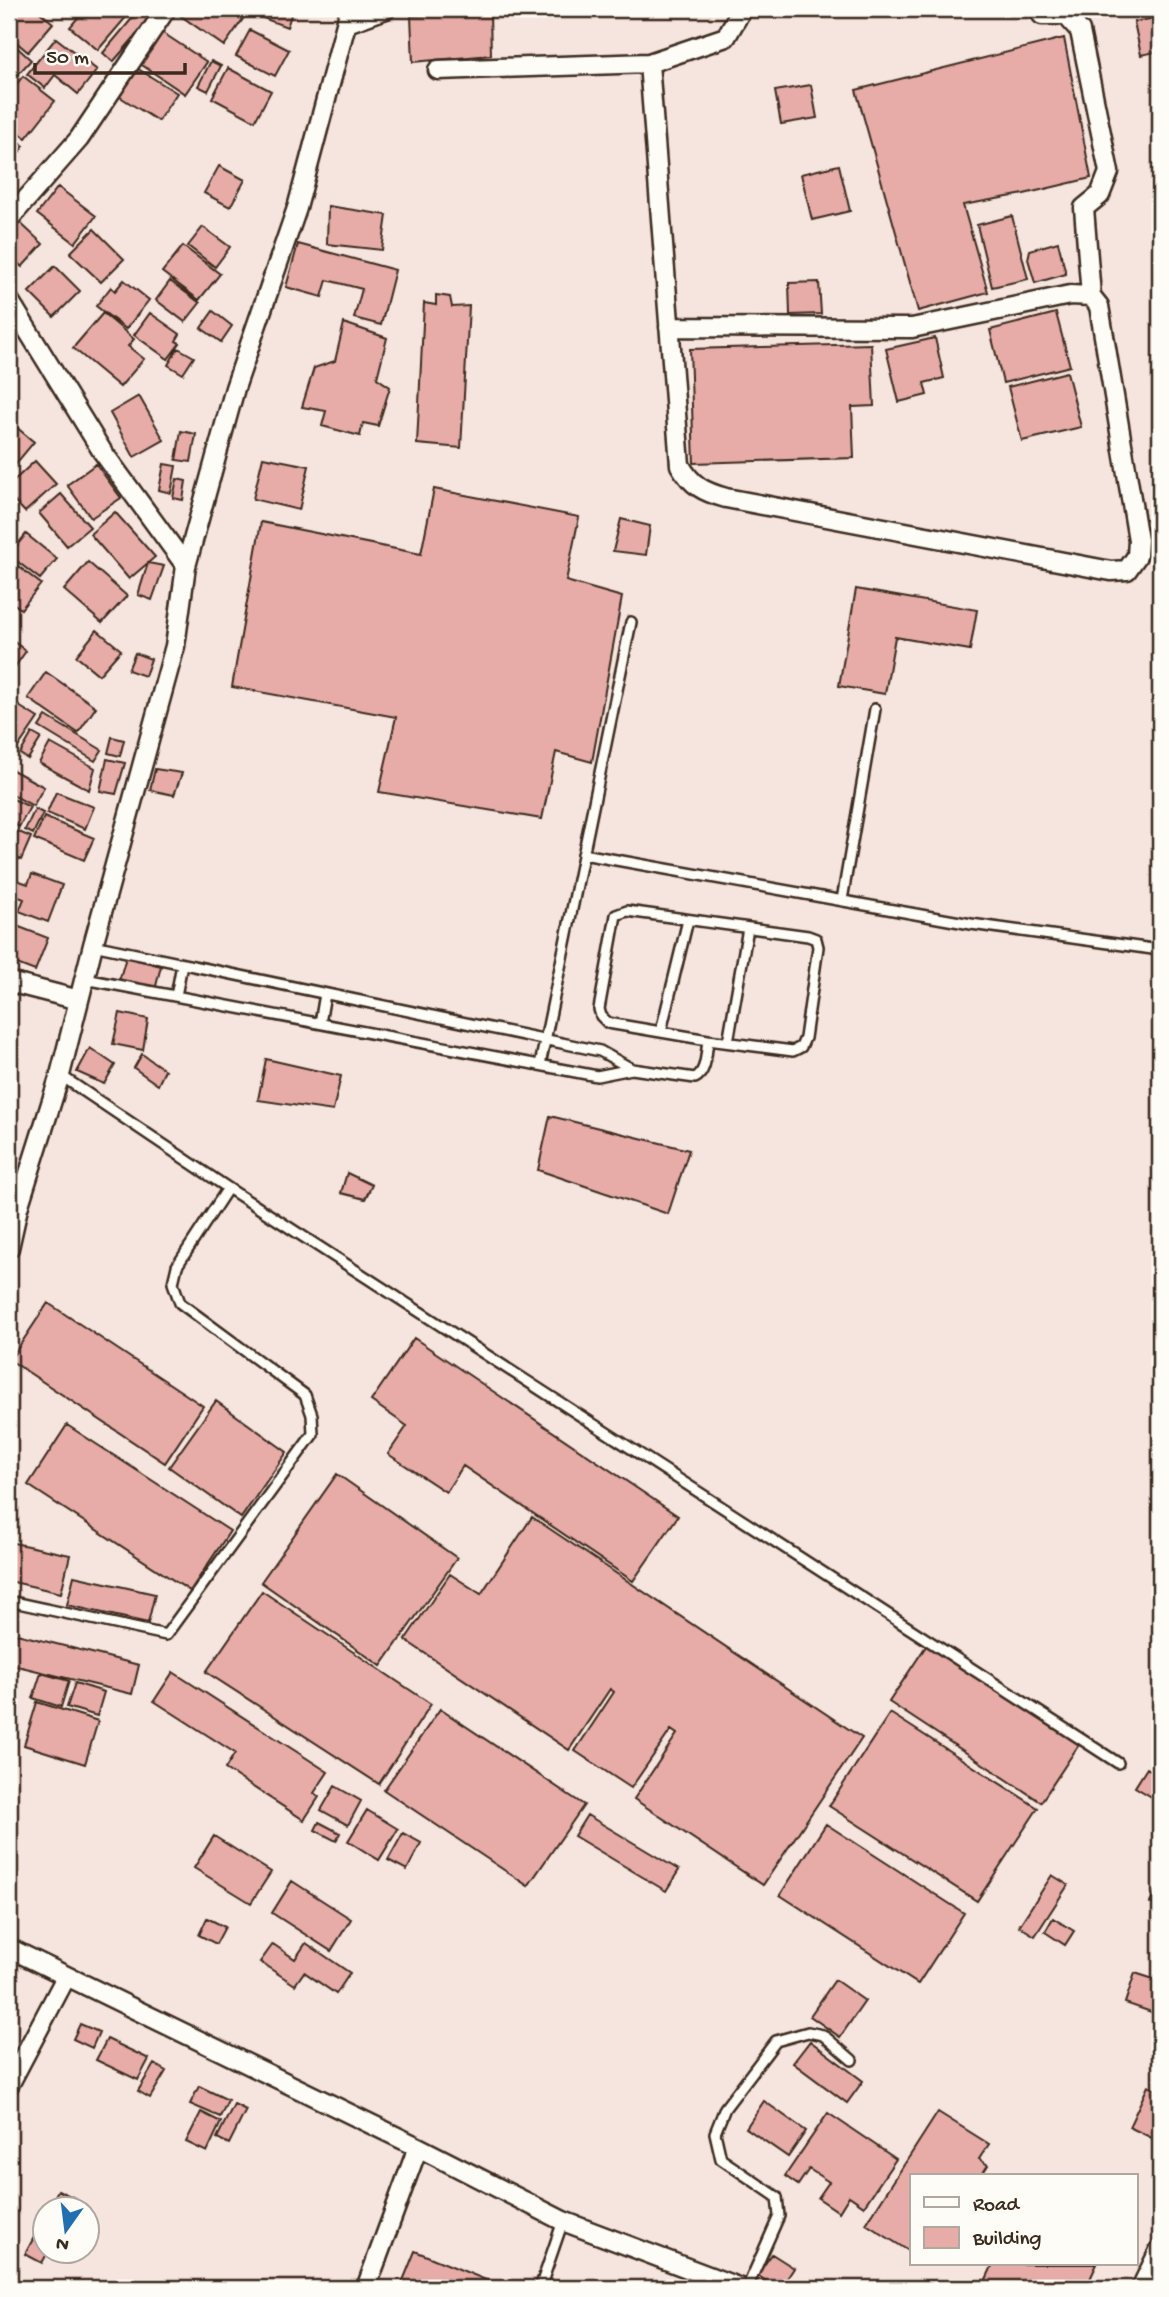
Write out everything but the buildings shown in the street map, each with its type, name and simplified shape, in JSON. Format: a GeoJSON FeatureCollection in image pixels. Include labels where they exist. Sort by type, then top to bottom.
{"type":"FeatureCollection","features":[{"type":"Feature","properties":{"kind":"street"},"geometry":{"type":"LineString","coordinates":[[9,219],[79,139],[166,9]]}},
{"type":"Feature","properties":{"kind":"street"},"geometry":{"type":"LineString","coordinates":[[9,1248],[18,1208],[60,1075],[175,646],[186,566],[235,388],[297,208],[348,16],[386,9]]}},
{"type":"Feature","properties":{"kind":"street"},"geometry":{"type":"LineString","coordinates":[[438,70],[649,63],[726,37],[742,9]]}},
{"type":"Feature","properties":{"kind":"street"},"geometry":{"type":"LineString","coordinates":[[649,63],[680,466],[688,479],[702,491],[726,498],[1083,566],[1111,571],[1127,570],[1137,556],[1138,540],[1099,306],[1091,296],[1084,208],[1100,195],[1109,172],[1105,144],[1080,31],[1066,15],[1042,15],[1040,9]]}},
{"type":"Feature","properties":{"kind":"street"},"geometry":{"type":"LineString","coordinates":[[670,327],[912,328],[1070,295],[1091,296]]}},
{"type":"Feature","properties":{"kind":"street"},"geometry":{"type":"LineString","coordinates":[[9,300],[102,451],[186,566]]}},
{"type":"Feature","properties":{"kind":"street"},"geometry":{"type":"LineString","coordinates":[[9,982],[79,1000]]}},
{"type":"Feature","properties":{"kind":"street"},"geometry":{"type":"LineString","coordinates":[[9,1948],[418,2147],[563,2221],[740,2288]]}},
{"type":"Feature","properties":{"kind":"street"},"geometry":{"type":"LineString","coordinates":[[9,2085],[66,1977]]}},
{"type":"Feature","properties":{"kind":"street"},"geometry":{"type":"LineString","coordinates":[[366,2288],[418,2147]]}},
{"type":"Feature","properties":{"kind":"street"},"geometry":{"type":"LineString","coordinates":[[1141,2288],[1160,2249]]}},
{"type":"Feature","properties":{"kind":"lane"},"geometry":{"type":"LineString","coordinates":[[540,1065],[631,622]]}},
{"type":"Feature","properties":{"kind":"lane"},"geometry":{"type":"LineString","coordinates":[[842,900],[875,709]]}},
{"type":"Feature","properties":{"kind":"lane"},"geometry":{"type":"LineString","coordinates":[[583,854],[971,924],[1160,950]]}},
{"type":"Feature","properties":{"kind":"lane"},"geometry":{"type":"LineString","coordinates":[[627,911],[688,920],[808,936],[816,940],[818,947],[805,1038],[801,1047],[793,1051],[708,1040],[608,1023],[601,1016],[616,915],[627,911]]}},
{"type":"Feature","properties":{"kind":"lane"},"geometry":{"type":"LineString","coordinates":[[661,1031],[688,920]]}},
{"type":"Feature","properties":{"kind":"lane"},"geometry":{"type":"LineString","coordinates":[[728,1042],[748,928]]}},
{"type":"Feature","properties":{"kind":"lane"},"geometry":{"type":"LineString","coordinates":[[93,945],[600,1051],[632,1069]]}},
{"type":"Feature","properties":{"kind":"lane"},"geometry":{"type":"LineString","coordinates":[[176,996],[182,964]]}},
{"type":"Feature","properties":{"kind":"lane"},"geometry":{"type":"LineString","coordinates":[[85,979],[597,1076],[632,1069],[695,1078],[704,1069],[708,1040]]}},
{"type":"Feature","properties":{"kind":"lane"},"geometry":{"type":"LineString","coordinates":[[320,1023],[325,993]]}},
{"type":"Feature","properties":{"kind":"lane"},"geometry":{"type":"LineString","coordinates":[[60,1075],[228,1188],[1118,1763]]}},
{"type":"Feature","properties":{"kind":"lane"},"geometry":{"type":"LineString","coordinates":[[9,1601],[166,1635],[313,1434],[312,1415],[305,1395],[180,1303],[173,1283],[177,1266],[228,1188]]}},
{"type":"Feature","properties":{"kind":"lane"},"geometry":{"type":"LineString","coordinates":[[747,2288],[779,2216],[777,2197],[721,2159],[715,2133],[725,2108],[776,2041],[789,2035],[808,2032],[823,2035],[852,2060]]}},
{"type":"Feature","properties":{"kind":"lane"},"geometry":{"type":"LineString","coordinates":[[540,2288],[563,2221]]}}]}
